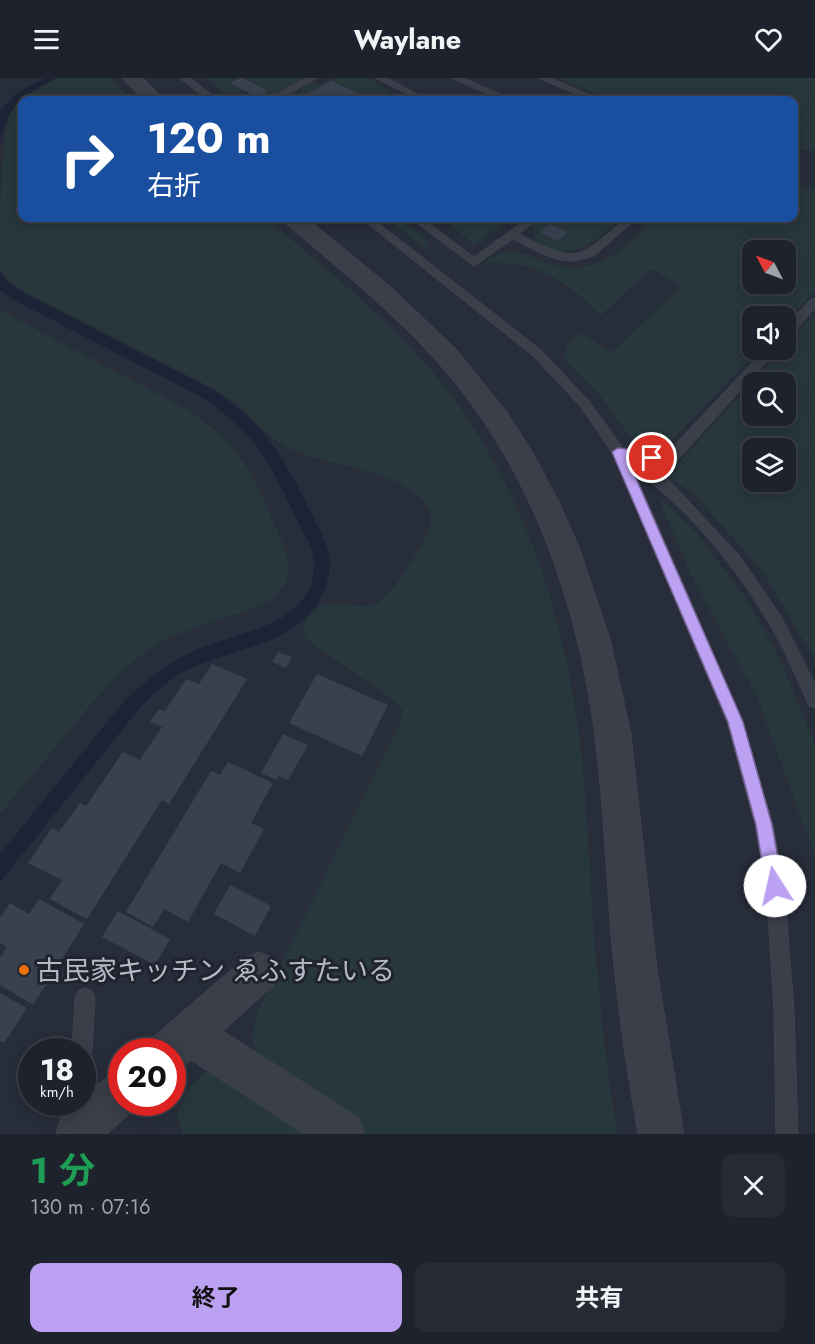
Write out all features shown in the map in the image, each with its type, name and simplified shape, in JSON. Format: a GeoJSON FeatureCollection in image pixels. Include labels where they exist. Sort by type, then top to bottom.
{"type":"FeatureCollection","features":[{"type":"Feature","properties":{"kind":"street"},"geometry":{"type":"LineString","coordinates":[[132,78],[151,96]]}},
{"type":"Feature","properties":{"kind":"street"},"geometry":{"type":"LineString","coordinates":[[298,222],[406,314],[468,380],[523,462],[540,493],[566,554],[583,601],[594,643],[613,735],[641,1016],[661,1134]]}},
{"type":"Feature","properties":{"kind":"street"},"geometry":{"type":"LineString","coordinates":[[183,1038],[259,972]]}},
{"type":"Feature","properties":{"kind":"street"},"geometry":{"type":"LineString","coordinates":[[186,1046],[343,1134]]}},
{"type":"Feature","properties":{"kind":"street"},"geometry":{"type":"LineString","coordinates":[[79,1122],[108,1102]]}},
{"type":"Feature","properties":{"kind":"lane"},"geometry":{"type":"LineString","coordinates":[[184,78],[208,96]]}},
{"type":"Feature","properties":{"kind":"lane"},"geometry":{"type":"LineString","coordinates":[[279,96],[313,78]]}},
{"type":"Feature","properties":{"kind":"lane"},"geometry":{"type":"LineString","coordinates":[[380,78],[407,96]]}},
{"type":"Feature","properties":{"kind":"lane"},"geometry":{"type":"LineString","coordinates":[[456,78],[499,96]]}},
{"type":"Feature","properties":{"kind":"lane"},"geometry":{"type":"LineString","coordinates":[[543,78],[586,96]]}},
{"type":"Feature","properties":{"kind":"lane"},"geometry":{"type":"LineString","coordinates":[[283,94],[287,96]]}},
{"type":"Feature","properties":{"kind":"lane"},"geometry":{"type":"LineString","coordinates":[[371,222],[537,353],[584,403],[618,452],[735,722],[764,825],[775,886],[784,1010],[787,1134]]}},
{"type":"Feature","properties":{"kind":"lane"},"geometry":{"type":"LineString","coordinates":[[421,222],[474,262],[528,222]]}},
{"type":"Feature","properties":{"kind":"lane"},"geometry":{"type":"LineString","coordinates":[[512,234],[546,252],[560,257],[574,258],[590,254],[627,222]]}},
{"type":"Feature","properties":{"kind":"lane"},"geometry":{"type":"LineString","coordinates":[[796,322],[815,302]]}},
{"type":"Feature","properties":{"kind":"lane"},"geometry":{"type":"LineString","coordinates":[[618,452],[669,460],[762,360]]}},
{"type":"Feature","properties":{"kind":"lane"},"geometry":{"type":"LineString","coordinates":[[618,452],[664,484],[734,560],[777,623],[815,700]]}},
{"type":"Feature","properties":{"kind":"lane"},"geometry":{"type":"LineString","coordinates":[[83,1038],[85,998]]}},
{"type":"Feature","properties":{"kind":"shaded area"},"geometry":{"type":"Polygon","coordinates":[[[58,78],[111,78],[127,96],[28,96],[58,78]]]}},
{"type":"Feature","properties":{"kind":"shaded area"},"geometry":{"type":"Polygon","coordinates":[[[205,78],[306,78],[272,96],[251,96],[253,95],[243,90],[229,96],[205,78]]]}},
{"type":"Feature","properties":{"kind":"shaded area"},"geometry":{"type":"Polygon","coordinates":[[[336,78],[369,78],[388,90],[389,96],[298,96],[302,88],[312,82],[320,86],[336,78]]]}},
{"type":"Feature","properties":{"kind":"shaded area"},"geometry":{"type":"Polygon","coordinates":[[[558,78],[815,78],[815,151],[798,149],[798,96],[601,96],[558,78]]]}},
{"type":"Feature","properties":{"kind":"shaded area"},"geometry":{"type":"Polygon","coordinates":[[[18,104],[18,222],[271,222],[360,298],[404,341],[445,387],[472,425],[517,508],[535,552],[550,596],[572,688],[584,787],[602,1016],[617,1134],[368,1134],[270,1071],[256,1054],[252,1034],[257,1013],[401,721],[403,710],[395,701],[310,642],[304,628],[308,618],[316,609],[325,604],[369,605],[385,597],[419,550],[426,537],[431,519],[424,503],[410,490],[392,480],[302,454],[280,444],[238,406],[216,390],[24,291],[8,280],[0,269],[2,165],[7,126],[10,113],[18,104]]]}},
{"type":"Feature","properties":{"kind":"shaded area"},"geometry":{"type":"Polygon","coordinates":[[[798,186],[815,187],[815,291],[796,311],[796,306],[742,306],[742,360],[749,360],[671,441],[660,444],[645,444],[630,437],[599,394],[568,363],[563,354],[567,345],[580,333],[612,352],[682,286],[651,269],[600,316],[576,293],[548,275],[516,264],[482,264],[503,252],[511,251],[555,265],[584,267],[610,257],[632,240],[648,222],[798,222],[798,186]]]}},
{"type":"Feature","properties":{"kind":"shaded area"},"geometry":{"type":"Polygon","coordinates":[[[391,222],[403,222],[426,239],[427,250],[391,222]]]}},
{"type":"Feature","properties":{"kind":"shaded area"},"geometry":{"type":"Polygon","coordinates":[[[455,222],[506,222],[474,245],[452,226],[455,222]]]}},
{"type":"Feature","properties":{"kind":"shaded area"},"geometry":{"type":"Polygon","coordinates":[[[536,222],[617,222],[593,242],[573,251],[550,248],[537,241],[533,229],[536,222]]]}},
{"type":"Feature","properties":{"kind":"shaded area"},"geometry":{"type":"Polygon","coordinates":[[[0,310],[190,411],[220,434],[236,451],[258,487],[286,551],[288,567],[286,580],[280,591],[271,599],[248,610],[165,640],[125,669],[91,705],[0,814],[0,310]]]}},
{"type":"Feature","properties":{"kind":"shaded area"},"geometry":{"type":"Polygon","coordinates":[[[815,312],[815,660],[763,572],[695,495],[667,476],[742,393],[742,426],[796,426],[796,372],[761,372],[772,360],[796,360],[796,333],[815,312]]]}},
{"type":"Feature","properties":{"kind":"shaded area"},"geometry":{"type":"Polygon","coordinates":[[[657,495],[696,532],[748,601],[779,657],[815,744],[815,856],[757,697],[691,575],[657,495]]]}},
{"type":"Feature","properties":{"kind":"shaded area"},"geometry":{"type":"Polygon","coordinates":[[[206,1072],[225,1073],[317,1134],[182,1134],[178,1116],[186,1116],[187,1088],[206,1072]]]}},
{"type":"Feature","properties":{"kind":"water"},"geometry":{"type":"Polygon","coordinates":[[[44,78],[56,78],[26,96],[18,96],[18,104],[6,121],[0,145],[0,111],[15,95],[44,78]]]}},
{"type":"Feature","properties":{"kind":"water"},"geometry":{"type":"Polygon","coordinates":[[[0,272],[6,281],[22,292],[215,391],[248,417],[272,444],[291,473],[324,539],[330,565],[325,588],[315,607],[301,622],[265,642],[185,671],[155,693],[139,709],[0,882],[0,854],[126,699],[179,658],[200,648],[255,630],[290,612],[303,599],[312,583],[314,562],[309,544],[269,464],[237,425],[205,399],[12,299],[0,290],[0,272]]]}},
{"type":"Feature","properties":{"kind":"building"},"geometry":{"type":"Polygon","coordinates":[[[243,78],[268,91],[255,96],[230,83],[243,78]]]}},
{"type":"Feature","properties":{"kind":"building"},"geometry":{"type":"Polygon","coordinates":[[[331,81],[363,96],[312,96],[307,94],[331,81]]]}},
{"type":"Feature","properties":{"kind":"building"},"geometry":{"type":"Polygon","coordinates":[[[550,224],[568,232],[557,241],[540,232],[550,224]]]}},
{"type":"Feature","properties":{"kind":"building"},"geometry":{"type":"Polygon","coordinates":[[[278,652],[292,657],[286,668],[272,662],[278,652]]]}},
{"type":"Feature","properties":{"kind":"building"},"geometry":{"type":"Polygon","coordinates":[[[212,664],[247,679],[169,804],[162,800],[87,919],[50,899],[62,880],[28,863],[52,828],[59,832],[80,803],[86,806],[123,752],[140,760],[162,727],[150,722],[159,709],[165,711],[186,679],[199,684],[212,664]]]}},
{"type":"Feature","properties":{"kind":"building"},"geometry":{"type":"Polygon","coordinates":[[[317,674],[388,705],[362,756],[289,723],[317,674]]]}},
{"type":"Feature","properties":{"kind":"building"},"geometry":{"type":"Polygon","coordinates":[[[283,734],[308,745],[288,780],[279,776],[276,780],[261,773],[283,734]]]}},
{"type":"Feature","properties":{"kind":"building"},"geometry":{"type":"Polygon","coordinates":[[[228,762],[273,783],[251,823],[264,829],[240,873],[221,863],[188,922],[164,909],[153,927],[126,912],[211,771],[220,775],[228,762]]]}},
{"type":"Feature","properties":{"kind":"building"},"geometry":{"type":"Polygon","coordinates":[[[230,885],[271,906],[255,936],[214,914],[230,885]]]}},
{"type":"Feature","properties":{"kind":"building"},"geometry":{"type":"Polygon","coordinates":[[[39,899],[84,924],[33,1005],[0,985],[0,958],[7,947],[0,943],[0,918],[10,903],[29,914],[39,899]]]}},
{"type":"Feature","properties":{"kind":"building"},"geometry":{"type":"Polygon","coordinates":[[[118,911],[170,939],[155,965],[102,937],[118,911]]]}},
{"type":"Feature","properties":{"kind":"building"},"geometry":{"type":"Polygon","coordinates":[[[0,993],[27,1008],[4,1043],[0,1041],[0,993]]]}},
{"type":"Feature","properties":{"kind":"place","name":"古民家キッチン ゑふすたいる"},"geometry":{"type":"Point","coordinates":[24,970]}},
{"type":"Feature","properties":{"kind":"route"},"geometry":{"type":"LineString","coordinates":[[652,458],[618,452],[735,722],[764,825],[775,886]]}}]}
